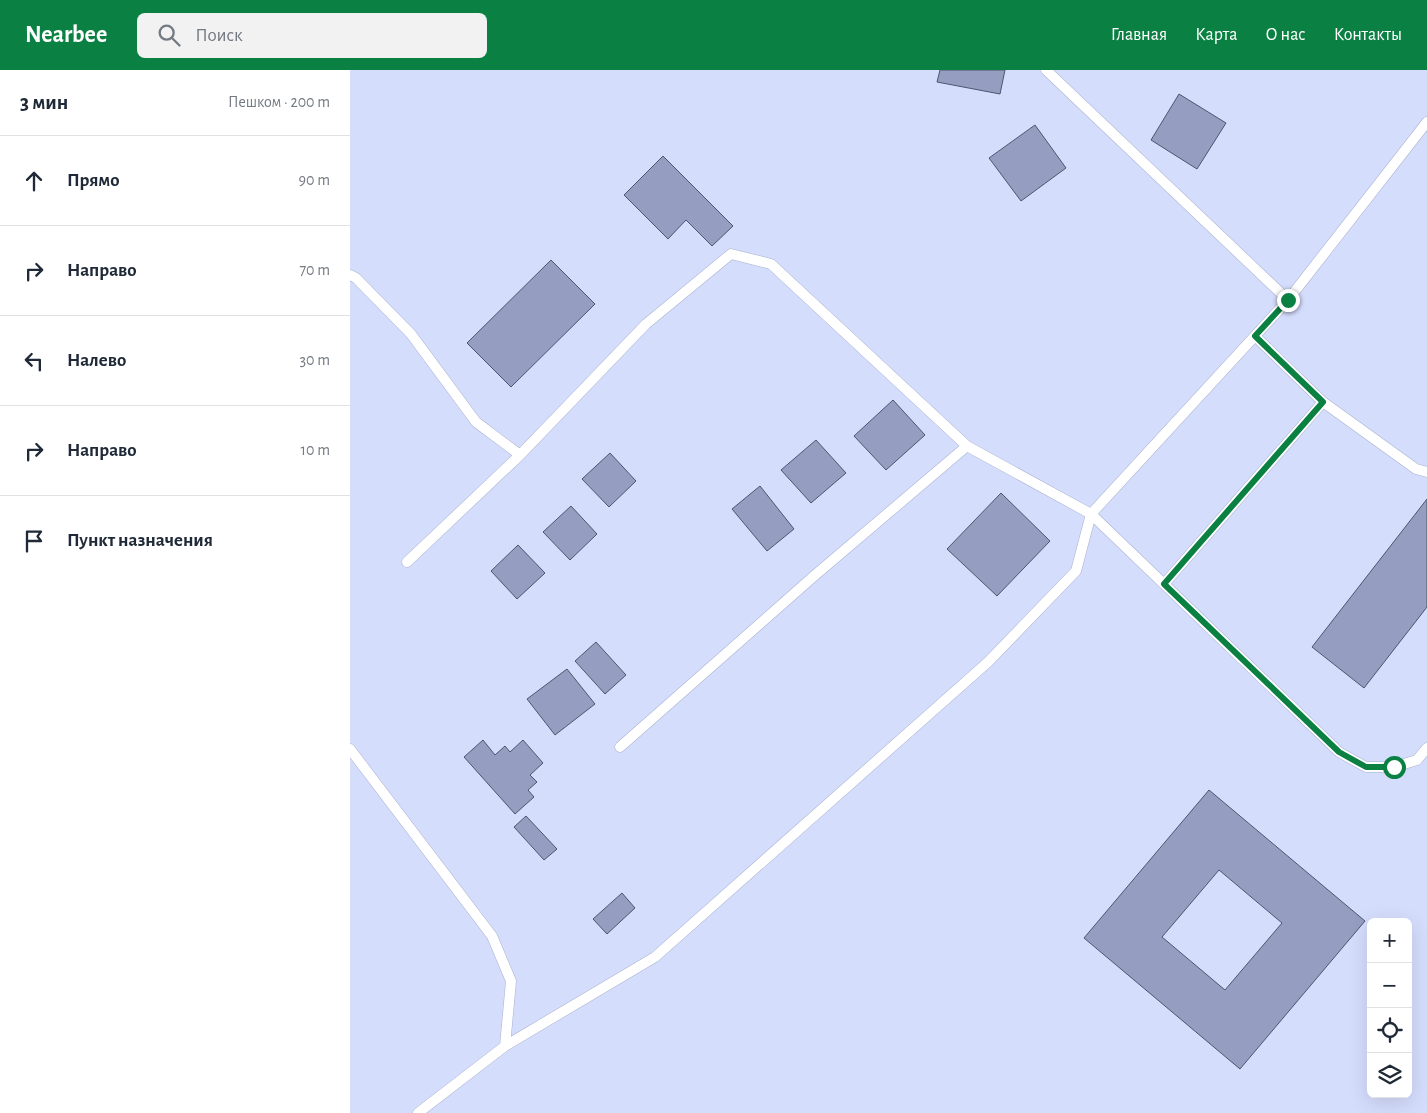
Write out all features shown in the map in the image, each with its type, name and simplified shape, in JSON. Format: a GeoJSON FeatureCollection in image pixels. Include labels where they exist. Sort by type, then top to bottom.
{"type":"FeatureCollection","features":[{"type":"Feature","properties":{"kind":"lane"},"geometry":{"type":"LineString","coordinates":[[1046,70],[1288,300]]}},
{"type":"Feature","properties":{"kind":"lane"},"geometry":{"type":"LineString","coordinates":[[418,1113],[505,1046],[655,957],[988,662],[1076,571],[1091,514],[1288,300],[1427,122]]}},
{"type":"Feature","properties":{"kind":"lane"},"geometry":{"type":"LineString","coordinates":[[407,562],[520,455],[646,324],[731,254],[771,264],[967,446],[1091,514],[1339,752],[1366,767],[1394,767],[1417,760],[1427,748]]}},
{"type":"Feature","properties":{"kind":"lane"},"geometry":{"type":"LineString","coordinates":[[350,275],[356,278],[411,334],[476,422],[520,455]]}},
{"type":"Feature","properties":{"kind":"lane"},"geometry":{"type":"LineString","coordinates":[[1255,336],[1323,402],[1416,469],[1427,472]]}},
{"type":"Feature","properties":{"kind":"lane"},"geometry":{"type":"LineString","coordinates":[[1164,584],[1323,402]]}},
{"type":"Feature","properties":{"kind":"lane"},"geometry":{"type":"LineString","coordinates":[[620,747],[814,576],[967,446]]}},
{"type":"Feature","properties":{"kind":"lane"},"geometry":{"type":"LineString","coordinates":[[350,749],[492,936],[511,981],[505,1046]]}},
{"type":"Feature","properties":{"kind":"building"},"geometry":{"type":"Polygon","coordinates":[[[940,70],[1005,70],[1000,94],[937,82],[940,70]]]}},
{"type":"Feature","properties":{"kind":"building"},"geometry":{"type":"Polygon","coordinates":[[[1179,94],[1226,123],[1197,169],[1151,140],[1179,94]]]}},
{"type":"Feature","properties":{"kind":"building"},"geometry":{"type":"Polygon","coordinates":[[[1035,125],[1066,168],[1021,201],[989,158],[1035,125]]]}},
{"type":"Feature","properties":{"kind":"building"},"geometry":{"type":"Polygon","coordinates":[[[663,156],[733,226],[712,246],[686,220],[668,239],[624,195],[663,156]]]}},
{"type":"Feature","properties":{"kind":"building"},"geometry":{"type":"Polygon","coordinates":[[[551,260],[595,304],[511,387],[467,343],[551,260]]]}},
{"type":"Feature","properties":{"kind":"building"},"geometry":{"type":"Polygon","coordinates":[[[893,400],[925,435],[886,470],[854,436],[893,400]]]}},
{"type":"Feature","properties":{"kind":"building"},"geometry":{"type":"Polygon","coordinates":[[[816,440],[846,473],[811,503],[781,470],[816,440]]]}},
{"type":"Feature","properties":{"kind":"building"},"geometry":{"type":"Polygon","coordinates":[[[610,453],[636,481],[609,507],[582,479],[610,453]]]}},
{"type":"Feature","properties":{"kind":"building"},"geometry":{"type":"Polygon","coordinates":[[[760,486],[794,529],[767,551],[732,509],[760,486]]]}},
{"type":"Feature","properties":{"kind":"building"},"geometry":{"type":"Polygon","coordinates":[[[1001,493],[1050,541],[997,596],[947,549],[1001,493]]]}},
{"type":"Feature","properties":{"kind":"building"},"geometry":{"type":"Polygon","coordinates":[[[1427,499],[1427,607],[1364,688],[1312,647],[1427,499]]]}},
{"type":"Feature","properties":{"kind":"building"},"geometry":{"type":"Polygon","coordinates":[[[571,506],[597,534],[570,560],[543,532],[571,506]]]}},
{"type":"Feature","properties":{"kind":"building"},"geometry":{"type":"Polygon","coordinates":[[[518,545],[545,573],[517,599],[491,571],[518,545]]]}},
{"type":"Feature","properties":{"kind":"building"},"geometry":{"type":"Polygon","coordinates":[[[596,642],[626,675],[605,694],[575,661],[596,642]]]}},
{"type":"Feature","properties":{"kind":"building"},"geometry":{"type":"Polygon","coordinates":[[[567,669],[595,704],[555,735],[527,699],[567,669]]]}},
{"type":"Feature","properties":{"kind":"building"},"geometry":{"type":"Polygon","coordinates":[[[483,740],[495,755],[505,746],[510,752],[523,740],[543,763],[530,775],[537,782],[528,790],[534,797],[515,814],[464,757],[483,740]]]}},
{"type":"Feature","properties":{"kind":"building"},"geometry":{"type":"Polygon","coordinates":[[[1209,790],[1365,921],[1240,1069],[1084,938],[1209,790]],[[1219,870],[1162,937],[1225,990],[1282,923],[1219,870]]]}},
{"type":"Feature","properties":{"kind":"building"},"geometry":{"type":"Polygon","coordinates":[[[526,816],[557,849],[544,860],[514,827],[526,816]]]}},
{"type":"Feature","properties":{"kind":"building"},"geometry":{"type":"Polygon","coordinates":[[[622,893],[635,908],[607,934],[593,919],[622,893]]]}},
{"type":"Feature","properties":{"kind":"route"},"geometry":{"type":"LineString","coordinates":[[1288,300],[1255,336],[1323,402],[1164,584],[1339,752],[1366,767],[1394,767]]}}]}
